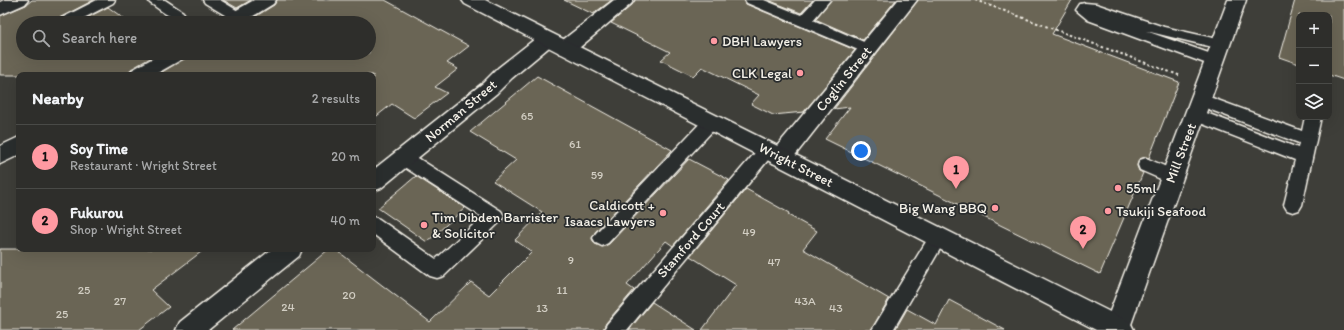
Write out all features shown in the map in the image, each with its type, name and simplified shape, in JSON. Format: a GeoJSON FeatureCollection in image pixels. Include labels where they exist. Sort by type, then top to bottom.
{"type":"FeatureCollection","features":[{"type":"Feature","properties":{"kind":"street"},"geometry":{"type":"LineString","coordinates":[[0,9],[19,0]]}},
{"type":"Feature","properties":{"kind":"street"},"geometry":{"type":"LineString","coordinates":[[240,16],[267,0]]}},
{"type":"Feature","properties":{"kind":"street","name":"Wright Street"},"geometry":{"type":"LineString","coordinates":[[471,0],[1118,329]]}},
{"type":"Feature","properties":{"kind":"street"},"geometry":{"type":"LineString","coordinates":[[566,48],[625,0]]}},
{"type":"Feature","properties":{"kind":"street","name":"Coglin Street"},"geometry":{"type":"LineString","coordinates":[[774,154],[868,49],[908,0]]}},
{"type":"Feature","properties":{"kind":"street","name":"Mill Street"},"geometry":{"type":"LineString","coordinates":[[1118,329],[1237,0]]}},
{"type":"Feature","properties":{"kind":"street","name":"Norman Street"},"geometry":{"type":"LineString","coordinates":[[376,180],[490,88],[505,73],[547,39]]}},
{"type":"Feature","properties":{"kind":"street"},"geometry":{"type":"LineString","coordinates":[[144,72],[164,60]]}},
{"type":"Feature","properties":{"kind":"street"},"geometry":{"type":"LineString","coordinates":[[0,156],[16,147]]}},
{"type":"Feature","properties":{"kind":"street"},"geometry":{"type":"LineString","coordinates":[[189,330],[286,252]]}},
{"type":"Feature","properties":{"kind":"lane"},"geometry":{"type":"LineString","coordinates":[[77,16],[108,0]]}},
{"type":"Feature","properties":{"kind":"lane"},"geometry":{"type":"LineString","coordinates":[[155,0],[178,15]]}},
{"type":"Feature","properties":{"kind":"lane"},"geometry":{"type":"LineString","coordinates":[[210,0],[228,16]]}},
{"type":"Feature","properties":{"kind":"lane"},"geometry":{"type":"LineString","coordinates":[[752,0],[868,49]]}},
{"type":"Feature","properties":{"kind":"lane"},"geometry":{"type":"LineString","coordinates":[[803,22],[823,0]]}},
{"type":"Feature","properties":{"kind":"lane"},"geometry":{"type":"LineString","coordinates":[[1084,7],[1091,7],[1161,31],[1218,53],[1093,17],[1083,10],[1084,7]]}},
{"type":"Feature","properties":{"kind":"lane"},"geometry":{"type":"LineString","coordinates":[[1198,107],[1308,140]]}},
{"type":"Feature","properties":{"kind":"lane"},"geometry":{"type":"LineString","coordinates":[[1198,107],[1304,157]]}},
{"type":"Feature","properties":{"kind":"lane"},"geometry":{"type":"LineString","coordinates":[[1293,205],[1312,120]]}},
{"type":"Feature","properties":{"kind":"lane"},"geometry":{"type":"LineString","coordinates":[[602,238],[711,122]]}},
{"type":"Feature","properties":{"kind":"lane","name":"Stamford Court"},"geometry":{"type":"LineString","coordinates":[[614,330],[774,154]]}},
{"type":"Feature","properties":{"kind":"lane"},"geometry":{"type":"LineString","coordinates":[[376,226],[437,270],[495,216],[404,158]]}},
{"type":"Feature","properties":{"kind":"lane"},"geometry":{"type":"LineString","coordinates":[[1146,165],[1172,177]]}},
{"type":"Feature","properties":{"kind":"lane"},"geometry":{"type":"LineString","coordinates":[[882,330],[938,237]]}},
{"type":"Feature","properties":{"kind":"path"},"geometry":{"type":"LineString","coordinates":[[975,0],[1186,78]]}},
{"type":"Feature","properties":{"kind":"building"},"geometry":{"type":"Polygon","coordinates":[[[32,0],[94,0],[63,16],[16,16],[16,60],[147,60],[131,69],[130,72],[16,72],[16,75],[0,75],[0,16],[26,5],[32,0]]]}},
{"type":"Feature","properties":{"kind":"building"},"geometry":{"type":"Polygon","coordinates":[[[223,0],[251,0],[237,8],[223,0]]]}},
{"type":"Feature","properties":{"kind":"building"},"geometry":{"type":"Polygon","coordinates":[[[277,0],[385,0],[469,46],[447,63],[458,69],[435,87],[447,93],[414,118],[392,104],[376,117],[376,72],[162,72],[182,60],[376,60],[376,16],[256,16],[274,5],[277,0]]]}},
{"type":"Feature","properties":{"kind":"building"},"geometry":{"type":"Polygon","coordinates":[[[564,0],[612,0],[593,14],[564,0]]]}},
{"type":"Feature","properties":{"kind":"building","name":"DBH Lawyers"},"geometry":{"type":"Polygon","coordinates":[[[635,0],[744,0],[746,4],[855,50],[804,112],[773,115],[751,104],[759,95],[702,67],[693,76],[661,60],[670,52],[611,23],[632,5],[635,0]]]}},
{"type":"Feature","properties":{"kind":"building"},"geometry":{"type":"Polygon","coordinates":[[[768,0],[813,0],[801,13],[768,0]]]}},
{"type":"Feature","properties":{"kind":"building"},"geometry":{"type":"Polygon","coordinates":[[[831,0],[896,0],[863,40],[815,19],[831,0]]]}},
{"type":"Feature","properties":{"kind":"building"},"geometry":{"type":"Polygon","coordinates":[[[918,0],[1072,0],[1052,34],[1179,82],[1149,158],[1146,157],[1139,159],[1137,166],[1139,171],[1143,173],[1100,274],[825,139],[850,107],[834,109],[918,0]]]}},
{"type":"Feature","properties":{"kind":"building"},"geometry":{"type":"Polygon","coordinates":[[[1295,0],[1344,0],[1344,80],[1332,76],[1332,12],[1296,12],[1296,63],[1279,57],[1295,0]]]}},
{"type":"Feature","properties":{"kind":"building"},"geometry":{"type":"Polygon","coordinates":[[[108,7],[120,16],[91,16],[108,7]]]}},
{"type":"Feature","properties":{"kind":"building"},"geometry":{"type":"Polygon","coordinates":[[[537,76],[672,150],[595,232],[592,239],[595,244],[603,247],[609,244],[689,159],[729,180],[673,246],[666,241],[627,285],[634,290],[606,323],[603,330],[232,330],[325,252],[339,252],[430,322],[471,282],[489,295],[532,252],[515,240],[542,212],[493,181],[516,160],[470,132],[537,76]]]}},
{"type":"Feature","properties":{"kind":"building","name":"Tim Dibden Barrister & Solicitor"},"geometry":{"type":"Polygon","coordinates":[[[416,176],[465,208],[427,242],[378,208],[416,176]]]}},
{"type":"Feature","properties":{"kind":"building"},"geometry":{"type":"Polygon","coordinates":[[[746,189],[789,213],[788,215],[817,231],[803,249],[889,299],[871,330],[702,330],[736,285],[690,256],[746,189]]]}},
{"type":"Feature","properties":{"kind":"building"},"geometry":{"type":"Polygon","coordinates":[[[0,249],[16,249],[16,252],[201,252],[151,290],[169,307],[139,330],[0,330],[0,249]]]}},
{"type":"Feature","properties":{"kind":"building"},"geometry":{"type":"Polygon","coordinates":[[[949,300],[1005,330],[895,330],[907,309],[936,325],[949,300]]]}},
{"type":"Feature","properties":{"kind":"building"},"geometry":{"type":"Polygon","coordinates":[[[652,302],[696,330],[629,330],[652,302]]]}},
{"type":"Feature","properties":{"kind":"place","name":"DBH Lawyers"},"geometry":{"type":"Point","coordinates":[714,41]}},
{"type":"Feature","properties":{"kind":"place","name":"CLK Legal"},"geometry":{"type":"Point","coordinates":[800,73]}},
{"type":"Feature","properties":{"kind":"place","name":"55ml"},"geometry":{"type":"Point","coordinates":[1118,188]}},
{"type":"Feature","properties":{"kind":"place","name":"Soy Time"},"geometry":{"type":"Point","coordinates":[956,189]}},
{"type":"Feature","properties":{"kind":"place","name":"Big Wang BBQ"},"geometry":{"type":"Point","coordinates":[995,208]}},
{"type":"Feature","properties":{"kind":"place","name":"Tsukiji Seafood"},"geometry":{"type":"Point","coordinates":[1108,211]}},
{"type":"Feature","properties":{"kind":"place","name":"Caldicott + Isaacs Lawyers"},"geometry":{"type":"Point","coordinates":[663,213]}},
{"type":"Feature","properties":{"kind":"place","name":"Tim Dibden Barrister & Solicitor"},"geometry":{"type":"Point","coordinates":[424,225]}},
{"type":"Feature","properties":{"kind":"place","name":"Fukurou"},"geometry":{"type":"Point","coordinates":[1083,249]}}]}
